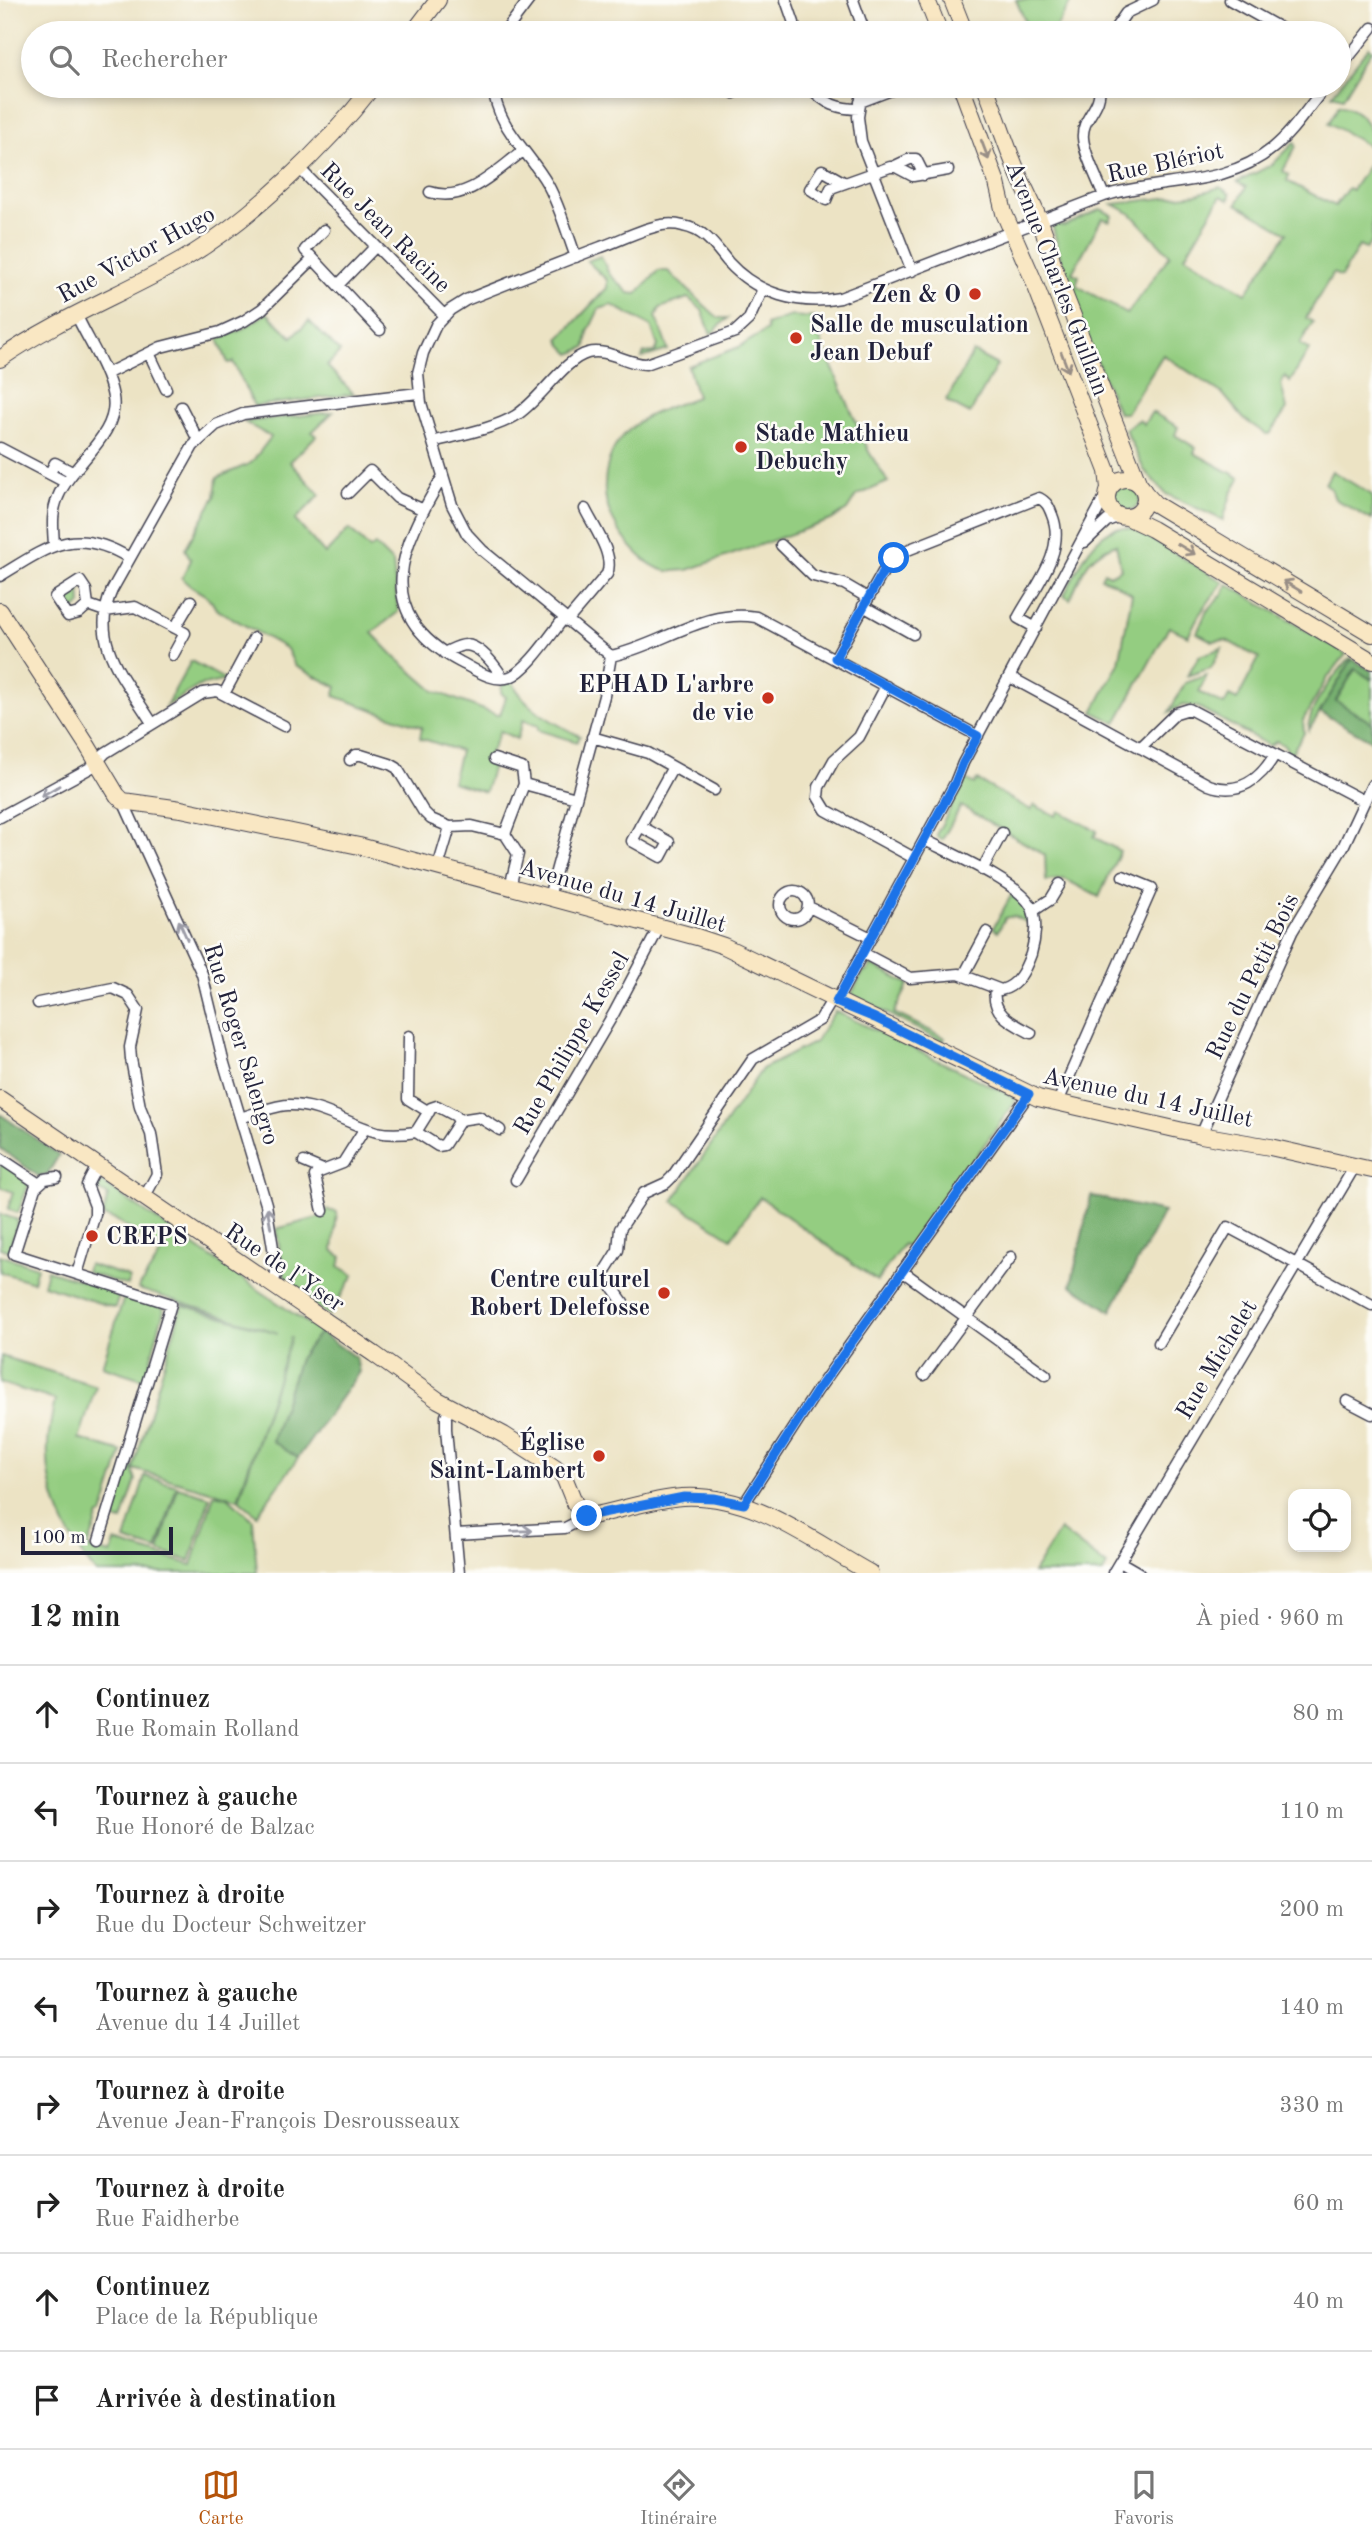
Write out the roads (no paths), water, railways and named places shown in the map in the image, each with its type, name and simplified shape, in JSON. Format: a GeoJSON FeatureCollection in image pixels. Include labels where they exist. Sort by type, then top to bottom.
{"type":"FeatureCollection","features":[{"type":"Feature","properties":{"kind":"street"},"geometry":{"type":"LineString","coordinates":[[422,21],[438,0]]}},
{"type":"Feature","properties":{"kind":"street"},"geometry":{"type":"LineString","coordinates":[[513,21],[529,0]]}},
{"type":"Feature","properties":{"kind":"street"},"geometry":{"type":"LineString","coordinates":[[853,0],[861,21]]}},
{"type":"Feature","properties":{"kind":"street"},"geometry":{"type":"LineString","coordinates":[[927,0],[935,21]]}},
{"type":"Feature","properties":{"kind":"street"},"geometry":{"type":"LineString","coordinates":[[952,0],[960,21]]}},
{"type":"Feature","properties":{"kind":"street"},"geometry":{"type":"LineString","coordinates":[[1120,21],[1126,13],[1153,0]]}},
{"type":"Feature","properties":{"kind":"street"},"geometry":{"type":"LineString","coordinates":[[1230,0],[1268,21]]}},
{"type":"Feature","properties":{"kind":"street"},"geometry":{"type":"LineString","coordinates":[[788,1],[793,21]]}},
{"type":"Feature","properties":{"kind":"street"},"geometry":{"type":"LineString","coordinates":[[1351,52],[1372,27]]}},
{"type":"Feature","properties":{"kind":"street","name":"Rue Victor Hugo"},"geometry":{"type":"LineString","coordinates":[[0,359],[76,314],[181,261],[213,240],[255,208],[337,129],[363,98]]}},
{"type":"Feature","properties":{"kind":"street"},"geometry":{"type":"LineString","coordinates":[[495,98],[503,122],[550,189],[576,257]]}},
{"type":"Feature","properties":{"kind":"street"},"geometry":{"type":"LineString","coordinates":[[820,98],[839,108],[860,106],[877,98]]}},
{"type":"Feature","properties":{"kind":"street"},"geometry":{"type":"LineString","coordinates":[[861,98],[861,141],[912,271]]}},
{"type":"Feature","properties":{"kind":"street","name":"Avenue Charles Guillain"},"geometry":{"type":"LineString","coordinates":[[965,98],[997,183],[1004,213],[1026,226],[1054,265],[1141,488]]}},
{"type":"Feature","properties":{"kind":"street","name":"Avenue Charles Guillain"},"geometry":{"type":"LineString","coordinates":[[990,98],[1020,177],[1033,279],[1107,471],[1108,490]]}},
{"type":"Feature","properties":{"kind":"street"},"geometry":{"type":"LineString","coordinates":[[1098,98],[1086,125],[1083,140],[1104,196]]}},
{"type":"Feature","properties":{"kind":"street","name":"Rue Blériot"},"geometry":{"type":"LineString","coordinates":[[444,316],[466,300],[576,257],[659,226],[679,225],[706,237],[737,271],[763,289],[799,300],[832,300],[849,296],[1104,196],[1209,178],[1252,161],[1281,141],[1316,98]]}},
{"type":"Feature","properties":{"kind":"street"},"geometry":{"type":"LineString","coordinates":[[430,192],[451,196],[468,190],[523,151]]}},
{"type":"Feature","properties":{"kind":"street"},"geometry":{"type":"LineString","coordinates":[[845,183],[910,159],[916,159],[924,175]]}},
{"type":"Feature","properties":{"kind":"street","name":"Rue Jean Racine"},"geometry":{"type":"LineString","coordinates":[[298,167],[444,316]]}},
{"type":"Feature","properties":{"kind":"street"},"geometry":{"type":"LineString","coordinates":[[892,167],[910,176],[948,170]]}},
{"type":"Feature","properties":{"kind":"street"},"geometry":{"type":"LineString","coordinates":[[324,229],[305,250],[380,330]]}},
{"type":"Feature","properties":{"kind":"street"},"geometry":{"type":"LineString","coordinates":[[339,284],[376,246]]}},
{"type":"Feature","properties":{"kind":"street"},"geometry":{"type":"LineString","coordinates":[[106,374],[171,344],[220,332],[244,321],[262,309],[313,258]]}},
{"type":"Feature","properties":{"kind":"street"},"geometry":{"type":"LineString","coordinates":[[433,442],[514,417],[584,354],[600,352],[632,363],[646,364],[733,333],[749,319],[763,289]]}},
{"type":"Feature","properties":{"kind":"street"},"geometry":{"type":"LineString","coordinates":[[54,545],[54,510],[65,482],[113,419],[114,398],[106,374],[76,314]]}},
{"type":"Feature","properties":{"kind":"street"},"geometry":{"type":"LineString","coordinates":[[444,316],[422,353],[418,393],[455,512],[472,539],[611,656]]}},
{"type":"Feature","properties":{"kind":"street"},"geometry":{"type":"LineString","coordinates":[[149,353],[166,389]]}},
{"type":"Feature","properties":{"kind":"street"},"geometry":{"type":"LineString","coordinates":[[152,723],[107,647],[103,632],[104,611],[129,558],[181,464],[198,440],[222,421],[243,414],[418,393]]}},
{"type":"Feature","properties":{"kind":"street"},"geometry":{"type":"LineString","coordinates":[[181,407],[198,440]]}},
{"type":"Feature","properties":{"kind":"street"},"geometry":{"type":"LineString","coordinates":[[0,448],[65,482]]}},
{"type":"Feature","properties":{"kind":"street"},"geometry":{"type":"LineString","coordinates":[[50,473],[55,463],[72,472]]}},
{"type":"Feature","properties":{"kind":"street"},"geometry":{"type":"LineString","coordinates":[[348,493],[370,471],[397,498],[424,510]]}},
{"type":"Feature","properties":{"kind":"street"},"geometry":{"type":"LineString","coordinates":[[443,476],[404,552],[401,585],[415,624],[429,642],[444,653],[485,674],[511,677],[522,669],[607,574],[610,567],[606,553],[585,509]]}},
{"type":"Feature","properties":{"kind":"street"},"geometry":{"type":"LineString","coordinates":[[623,1302],[603,1274],[618,1250],[620,1229],[644,1193],[670,1181],[754,1059],[820,1020],[834,1001],[925,840],[1114,482],[1123,478],[1141,488],[1163,509],[1372,634]]}},
{"type":"Feature","properties":{"kind":"street"},"geometry":{"type":"LineString","coordinates":[[1078,549],[1107,521],[1141,510],[1145,502],[1141,488]]}},
{"type":"Feature","properties":{"kind":"street"},"geometry":{"type":"LineString","coordinates":[[1108,490],[1109,506],[1123,517],[1163,536],[1372,661]]}},
{"type":"Feature","properties":{"kind":"street"},"geometry":{"type":"LineString","coordinates":[[835,658],[888,565],[906,549],[1039,498],[1048,505],[1057,534],[1056,546],[1018,618],[1036,628]]}},
{"type":"Feature","properties":{"kind":"street"},"geometry":{"type":"LineString","coordinates":[[0,576],[54,545],[68,541],[89,542],[118,551],[129,558]]}},
{"type":"Feature","properties":{"kind":"street"},"geometry":{"type":"LineString","coordinates":[[781,545],[813,576],[840,582],[913,634]]}},
{"type":"Feature","properties":{"kind":"street"},"geometry":{"type":"LineString","coordinates":[[175,628],[191,601]]}},
{"type":"Feature","properties":{"kind":"street"},"geometry":{"type":"LineString","coordinates":[[88,605],[104,611],[135,607],[185,633],[173,655]]}},
{"type":"Feature","properties":{"kind":"street","name":"Rue Roger Salengro"},"geometry":{"type":"LineString","coordinates":[[0,611],[123,801],[199,968],[269,1218],[276,1268],[272,1285]]}},
{"type":"Feature","properties":{"kind":"street"},"geometry":{"type":"LineString","coordinates":[[611,656],[638,649],[711,619],[739,615],[765,620],[978,736]]}},
{"type":"Feature","properties":{"kind":"street"},"geometry":{"type":"LineString","coordinates":[[224,694],[254,638]]}},
{"type":"Feature","properties":{"kind":"street"},"geometry":{"type":"LineString","coordinates":[[444,653],[460,646],[469,646],[489,660],[503,678]]}},
{"type":"Feature","properties":{"kind":"street"},"geometry":{"type":"LineString","coordinates":[[549,897],[607,681],[611,656]]}},
{"type":"Feature","properties":{"kind":"street"},"geometry":{"type":"LineString","coordinates":[[1010,677],[1209,785],[1225,789],[1237,788],[1264,772],[1275,754]]}},
{"type":"Feature","properties":{"kind":"street"},"geometry":{"type":"LineString","coordinates":[[886,686],[859,737],[834,760],[819,787],[818,797],[826,810],[914,858]]}},
{"type":"Feature","properties":{"kind":"street"},"geometry":{"type":"LineString","coordinates":[[0,817],[92,767],[105,753],[203,693],[210,691],[224,694],[285,726]]}},
{"type":"Feature","properties":{"kind":"street"},"geometry":{"type":"LineString","coordinates":[[1140,748],[1176,713],[1189,709],[1364,801]]}},
{"type":"Feature","properties":{"kind":"street"},"geometry":{"type":"LineString","coordinates":[[592,737],[642,750],[714,790]]}},
{"type":"Feature","properties":{"kind":"street"},"geometry":{"type":"LineString","coordinates":[[349,760],[361,755],[393,765],[431,819],[450,827],[472,826],[506,834],[518,854],[510,887]]}},
{"type":"Feature","properties":{"kind":"street"},"geometry":{"type":"LineString","coordinates":[[494,759],[523,768],[524,784],[506,834]]}},
{"type":"Feature","properties":{"kind":"street"},"geometry":{"type":"LineString","coordinates":[[640,826],[673,767]]}},
{"type":"Feature","properties":{"kind":"street"},"geometry":{"type":"LineString","coordinates":[[524,784],[576,798]]}},
{"type":"Feature","properties":{"kind":"street","name":"Rue du Petit Bois"},"geometry":{"type":"LineString","coordinates":[[1201,1135],[1292,932],[1347,838],[1372,785]]}},
{"type":"Feature","properties":{"kind":"street","name":"Avenue du 14 Juillet"},"geometry":{"type":"LineString","coordinates":[[123,801],[181,809],[302,834],[660,926],[724,946],[1029,1094],[1201,1135],[1372,1170]]}},
{"type":"Feature","properties":{"kind":"street"},"geometry":{"type":"LineString","coordinates":[[438,867],[450,827]]}},
{"type":"Feature","properties":{"kind":"street"},"geometry":{"type":"LineString","coordinates":[[982,870],[1002,833]]}},
{"type":"Feature","properties":{"kind":"street"},"geometry":{"type":"LineString","coordinates":[[863,953],[910,978],[964,975],[1001,990],[1012,986],[1025,969],[1034,941],[1033,911],[1029,902],[1020,893],[982,870],[925,840]]}},
{"type":"Feature","properties":{"kind":"street"},"geometry":{"type":"LineString","coordinates":[[1058,1102],[1152,888],[1123,876]]}},
{"type":"Feature","properties":{"kind":"street"},"geometry":{"type":"LineString","coordinates":[[1033,911],[1051,899],[1060,884]]}},
{"type":"Feature","properties":{"kind":"street"},"geometry":{"type":"LineString","coordinates":[[809,907],[871,938]]}},
{"type":"Feature","properties":{"kind":"street","name":"Rue Philippe Kessel"},"geometry":{"type":"LineString","coordinates":[[516,1180],[608,1024],[660,926]]}},
{"type":"Feature","properties":{"kind":"street"},"geometry":{"type":"LineString","coordinates":[[964,975],[987,932]]}},
{"type":"Feature","properties":{"kind":"street"},"geometry":{"type":"LineString","coordinates":[[38,1003],[113,988],[124,992],[137,1006],[131,1059],[140,1107],[151,1134],[157,1174],[144,1198]]}},
{"type":"Feature","properties":{"kind":"street"},"geometry":{"type":"LineString","coordinates":[[995,989],[995,1004],[1004,1018],[1031,1033]]}},
{"type":"Feature","properties":{"kind":"street"},"geometry":{"type":"LineString","coordinates":[[409,1036],[408,1099],[429,1112]]}},
{"type":"Feature","properties":{"kind":"street"},"geometry":{"type":"LineString","coordinates":[[744,1504],[817,1391],[1029,1094]]}},
{"type":"Feature","properties":{"kind":"street","name":"Rue de l'Yser"},"geometry":{"type":"LineString","coordinates":[[0,1100],[450,1408],[504,1435],[549,1464],[564,1477],[577,1508],[583,1514]]}},
{"type":"Feature","properties":{"kind":"street"},"geometry":{"type":"LineString","coordinates":[[241,1118],[276,1107],[296,1105],[387,1134],[416,1132],[438,1146],[444,1145],[458,1127],[458,1120]]}},
{"type":"Feature","properties":{"kind":"street"},"geometry":{"type":"LineString","coordinates":[[416,1132],[434,1106],[440,1106],[458,1120],[479,1117],[500,1130]]}},
{"type":"Feature","properties":{"kind":"street"},"geometry":{"type":"LineString","coordinates":[[323,1211],[314,1181],[317,1173],[343,1163],[365,1128]]}},
{"type":"Feature","properties":{"kind":"street"},"geometry":{"type":"LineString","coordinates":[[0,1158],[38,1184]]}},
{"type":"Feature","properties":{"kind":"street"},"geometry":{"type":"LineString","coordinates":[[304,1162],[323,1170]]}},
{"type":"Feature","properties":{"kind":"street"},"geometry":{"type":"LineString","coordinates":[[77,1274],[96,1214],[96,1206],[87,1184],[97,1166]]}},
{"type":"Feature","properties":{"kind":"street","name":"Rue Michelet"},"geometry":{"type":"LineString","coordinates":[[1113,1573],[1355,1166]]}},
{"type":"Feature","properties":{"kind":"street"},"geometry":{"type":"LineString","coordinates":[[57,1177],[38,1184],[14,1254],[171,1304],[99,1540]]}},
{"type":"Feature","properties":{"kind":"street"},"geometry":{"type":"LineString","coordinates":[[1159,1343],[1228,1227],[1372,1305]]}},
{"type":"Feature","properties":{"kind":"street"},"geometry":{"type":"LineString","coordinates":[[924,1375],[1011,1256]]}},
{"type":"Feature","properties":{"kind":"street"},"geometry":{"type":"LineString","coordinates":[[902,1271],[1046,1375]]}},
{"type":"Feature","properties":{"kind":"street"},"geometry":{"type":"LineString","coordinates":[[1348,1401],[1372,1414]]}},
{"type":"Feature","properties":{"kind":"street"},"geometry":{"type":"LineString","coordinates":[[450,1408],[446,1416],[446,1429],[459,1573]]}},
{"type":"Feature","properties":{"kind":"street"},"geometry":{"type":"LineString","coordinates":[[456,1534],[565,1528],[583,1514],[592,1516],[654,1501],[691,1497],[714,1498],[744,1504],[764,1512],[853,1569],[870,1573]]}},
{"type":"Feature","properties":{"kind":"street"},"geometry":{"type":"LineString","coordinates":[[1120,1562],[1139,1573]]}},
{"type":"Feature","properties":{"kind":"place","name":"Zen & O"},"geometry":{"type":"Point","coordinates":[975,294]}},
{"type":"Feature","properties":{"kind":"place","name":"Salle de musculation Jean Debuf"},"geometry":{"type":"Point","coordinates":[796,338]}},
{"type":"Feature","properties":{"kind":"place","name":"Stade Mathieu Debuchy"},"geometry":{"type":"Point","coordinates":[741,447]}},
{"type":"Feature","properties":{"kind":"place","name":"EPHAD L'arbre de vie"},"geometry":{"type":"Point","coordinates":[768,698]}},
{"type":"Feature","properties":{"kind":"place","name":"CREPS"},"geometry":{"type":"Point","coordinates":[92,1236]}},
{"type":"Feature","properties":{"kind":"place","name":"Centre culturel Robert Delefosse"},"geometry":{"type":"Point","coordinates":[664,1293]}},
{"type":"Feature","properties":{"kind":"place","name":"Église Saint-Lambert"},"geometry":{"type":"Point","coordinates":[599,1456]}}]}
